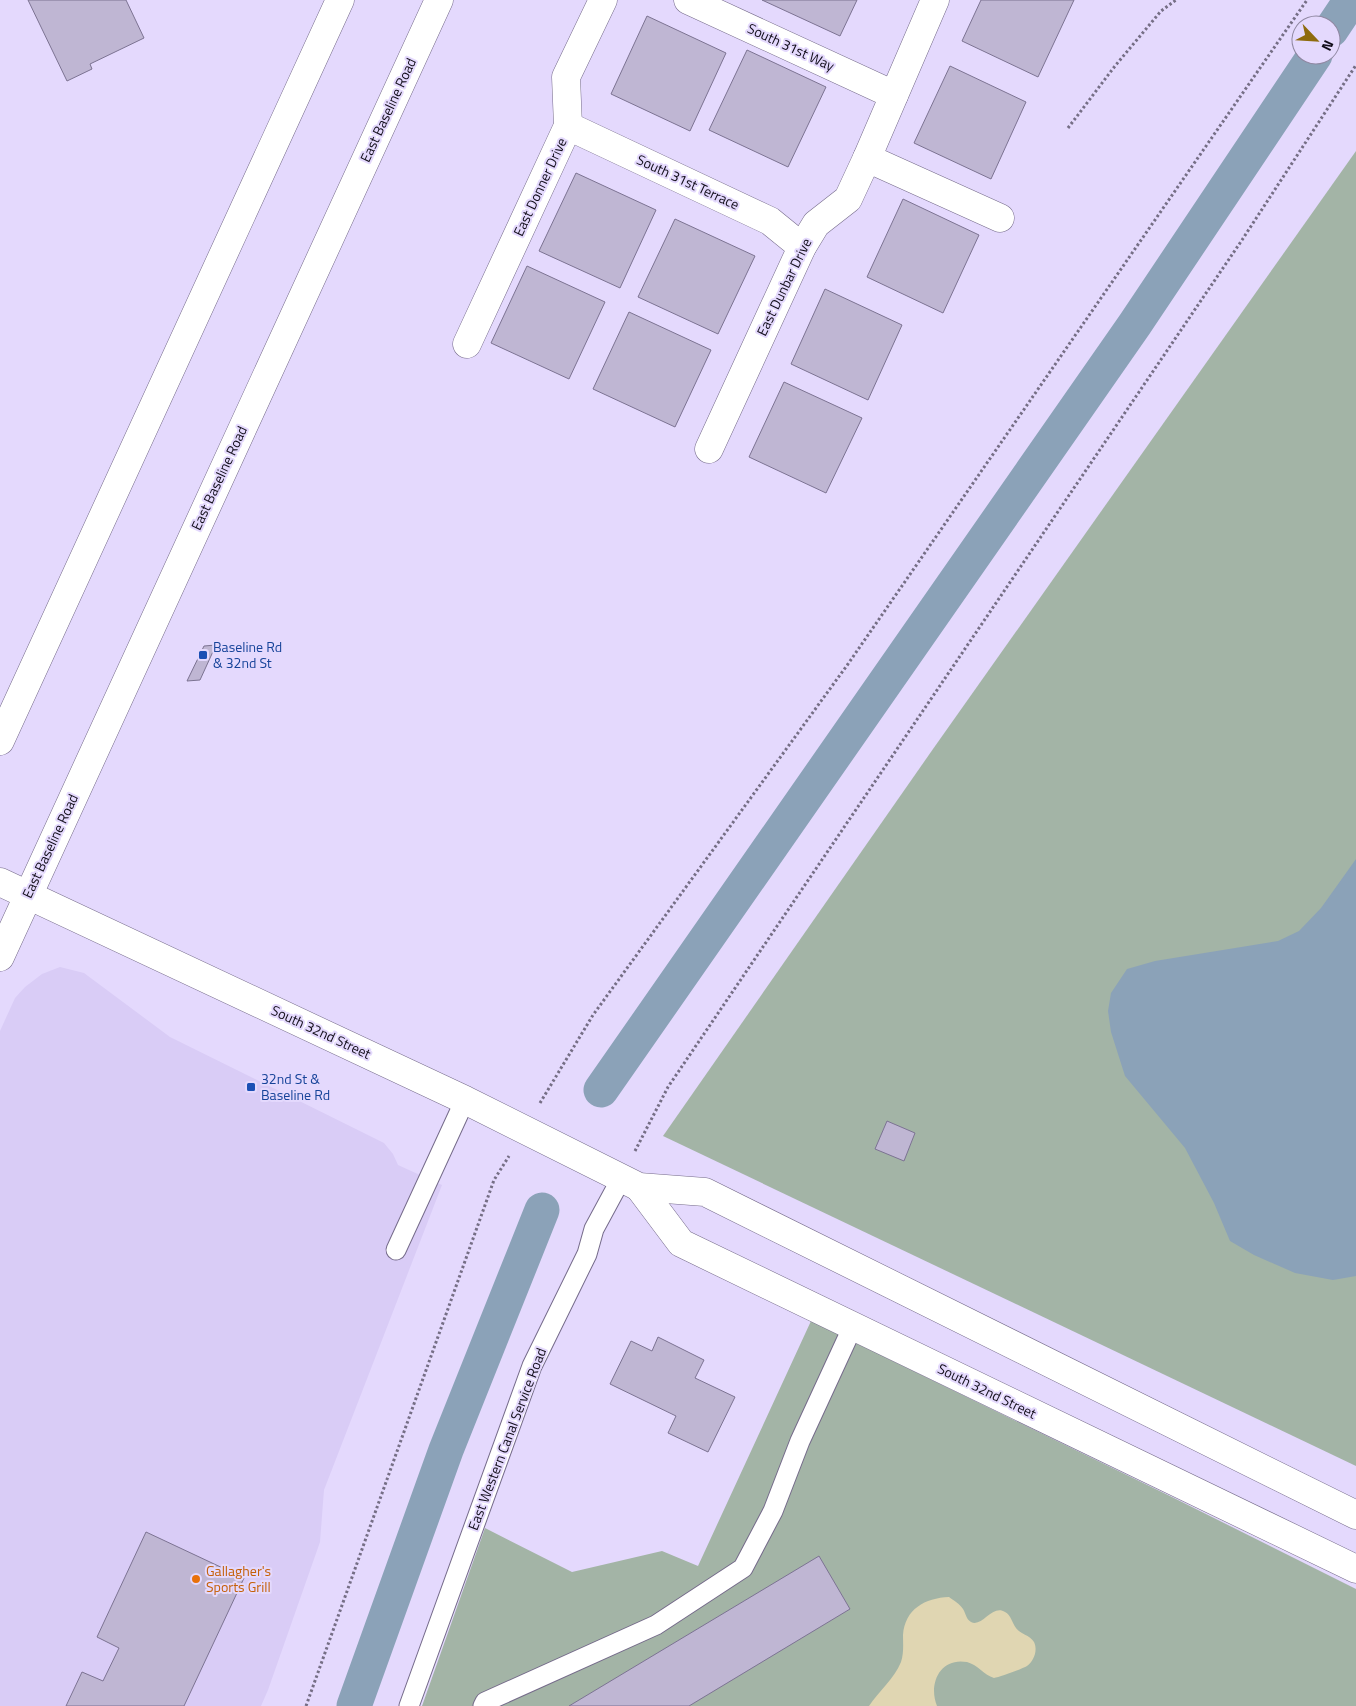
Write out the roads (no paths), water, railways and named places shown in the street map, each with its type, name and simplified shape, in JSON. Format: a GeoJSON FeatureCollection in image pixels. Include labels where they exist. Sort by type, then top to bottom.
{"type":"FeatureCollection","features":[{"type":"Feature","properties":{"kind":"main road"},"geometry":{"type":"LineString","coordinates":[[0,741],[340,0]]}},
{"type":"Feature","properties":{"kind":"main road","name":"East Baseline Road"},"geometry":{"type":"LineString","coordinates":[[0,956],[439,0]]}},
{"type":"Feature","properties":{"kind":"main road","name":"East Donner Drive"},"geometry":{"type":"LineString","coordinates":[[468,344],[568,126],[566,77],[603,0]]}},
{"type":"Feature","properties":{"kind":"main road","name":"South 31st Way"},"geometry":{"type":"LineString","coordinates":[[688,0],[894,95]]}},
{"type":"Feature","properties":{"kind":"main road","name":"East Dunbar Drive"},"geometry":{"type":"LineString","coordinates":[[709,449],[802,247],[816,224],[848,199],[934,0]]}},
{"type":"Feature","properties":{"kind":"main road","name":"South 31st Terrace"},"geometry":{"type":"LineString","coordinates":[[568,126],[770,220],[802,247]]}},
{"type":"Feature","properties":{"kind":"main road"},"geometry":{"type":"LineString","coordinates":[[867,158],[1000,218]]}},
{"type":"Feature","properties":{"kind":"main road","name":"South 32nd Street"},"geometry":{"type":"LineString","coordinates":[[0,882],[465,1100],[622,1179],[705,1192],[1356,1515]]}},
{"type":"Feature","properties":{"kind":"main road","name":"South 32nd Street"},"geometry":{"type":"LineString","coordinates":[[622,1179],[681,1243],[1356,1569]]}},
{"type":"Feature","properties":{"kind":"lane"},"geometry":{"type":"LineString","coordinates":[[396,1250],[465,1100]]}},
{"type":"Feature","properties":{"kind":"lane","name":"East Western Canal Service Road"},"geometry":{"type":"LineString","coordinates":[[409,1706],[532,1366],[587,1254],[594,1229],[622,1179]]}},
{"type":"Feature","properties":{"kind":"lane"},"geometry":{"type":"LineString","coordinates":[[483,1706],[485,1702],[656,1625],[743,1568],[774,1511],[800,1441],[853,1326]]}},
{"type":"Feature","properties":{"kind":"water"},"geometry":{"type":"Polygon","coordinates":[[[1356,859],[1356,1276],[1333,1280],[1295,1273],[1254,1255],[1230,1241],[1214,1203],[1185,1148],[1125,1076],[1111,1032],[1108,1011],[1111,993],[1127,969],[1155,961],[1278,941],[1299,931],[1321,908],[1356,859]]]}},
{"type":"Feature","properties":{"kind":"waterway"},"geometry":{"type":"LineString","coordinates":[[1341,15],[1351,0]]}},
{"type":"Feature","properties":{"kind":"waterway"},"geometry":{"type":"LineString","coordinates":[[601,1090],[1135,324],[1308,65]]}},
{"type":"Feature","properties":{"kind":"waterway"},"geometry":{"type":"LineString","coordinates":[[354,1706],[446,1450],[542,1210]]}},
{"type":"Feature","properties":{"kind":"place","name":"Baseline Rd & 32nd St"},"geometry":{"type":"Point","coordinates":[203,655]}},
{"type":"Feature","properties":{"kind":"place","name":"32nd St & Baseline Rd"},"geometry":{"type":"Point","coordinates":[251,1087]}},
{"type":"Feature","properties":{"kind":"place","name":"Gallagher's Sports Grill"},"geometry":{"type":"Point","coordinates":[196,1579]}}]}
